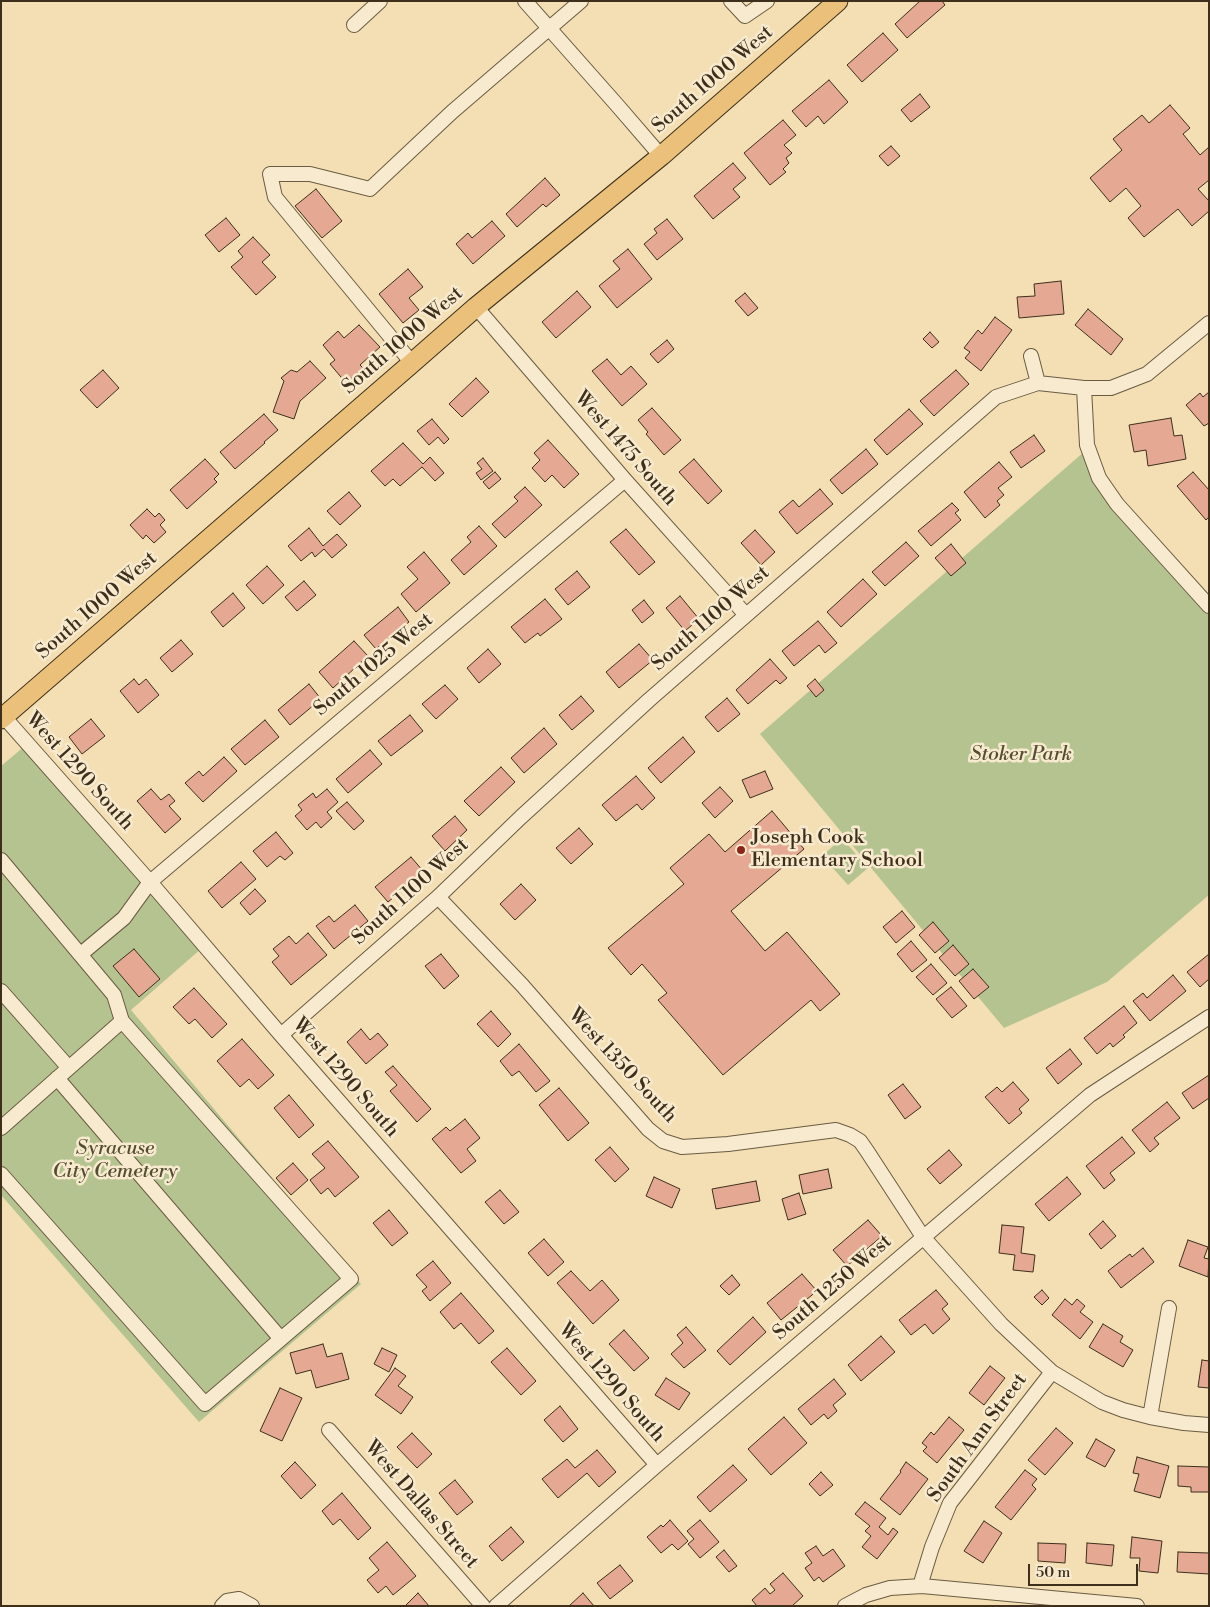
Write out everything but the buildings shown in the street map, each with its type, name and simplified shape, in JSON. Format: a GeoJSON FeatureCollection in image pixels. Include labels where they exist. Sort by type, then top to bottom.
{"type":"FeatureCollection","features":[{"type":"Feature","properties":{"kind":"main road","name":"South 1000 West"},"geometry":{"type":"LineString","coordinates":[[2,718],[476,307],[661,156],[838,1]]}},
{"type":"Feature","properties":{"kind":"street"},"geometry":{"type":"LineString","coordinates":[[354,25],[380,1]]}},
{"type":"Feature","properties":{"kind":"street"},"geometry":{"type":"LineString","coordinates":[[525,1],[661,156]]}},
{"type":"Feature","properties":{"kind":"street"},"geometry":{"type":"LineString","coordinates":[[412,363],[275,198],[270,174],[310,174],[370,189],[452,112],[581,1]]}},
{"type":"Feature","properties":{"kind":"street"},"geometry":{"type":"LineString","coordinates":[[731,1],[745,16],[768,1]]}},
{"type":"Feature","properties":{"kind":"street","name":"West 1475 South"},"geometry":{"type":"LineString","coordinates":[[476,307],[625,480],[746,615]]}},
{"type":"Feature","properties":{"kind":"street","name":"South 1100 West"},"geometry":{"type":"LineString","coordinates":[[281,1034],[438,897],[521,816],[648,700],[996,397],[1038,383],[1084,388],[1111,388],[1148,374],[1209,323]]}},
{"type":"Feature","properties":{"kind":"street"},"geometry":{"type":"LineString","coordinates":[[1031,356],[1038,383]]}},
{"type":"Feature","properties":{"kind":"street"},"geometry":{"type":"LineString","coordinates":[[1084,388],[1087,445],[1098,478],[1117,504],[1209,606]]}},
{"type":"Feature","properties":{"kind":"street","name":"South 1025 West"},"geometry":{"type":"LineString","coordinates":[[81,954],[124,918],[150,882],[625,480]]}},
{"type":"Feature","properties":{"kind":"street","name":"West 1290 South"},"geometry":{"type":"LineString","coordinates":[[2,718],[150,882],[656,1465]]}},
{"type":"Feature","properties":{"kind":"street"},"geometry":{"type":"LineString","coordinates":[[1,860],[114,995],[122,1021],[351,1279],[205,1404],[1,1174]]}},
{"type":"Feature","properties":{"kind":"street","name":"West 1350 South"},"geometry":{"type":"LineString","coordinates":[[438,897],[522,985],[648,1129],[663,1141],[682,1147],[728,1144],[836,1130],[850,1135],[860,1141],[923,1237],[1001,1324],[1052,1372],[1102,1402],[1150,1418],[1184,1423],[1209,1424]]}},
{"type":"Feature","properties":{"kind":"street"},"geometry":{"type":"LineString","coordinates":[[1,991],[69,1068]]}},
{"type":"Feature","properties":{"kind":"street","name":"South 1250 West"},"geometry":{"type":"LineString","coordinates":[[496,1606],[656,1465],[1090,1094],[1209,1016]]}},
{"type":"Feature","properties":{"kind":"street"},"geometry":{"type":"LineString","coordinates":[[1,1128],[122,1021]]}},
{"type":"Feature","properties":{"kind":"street"},"geometry":{"type":"LineString","coordinates":[[57,1078],[281,1339]]}},
{"type":"Feature","properties":{"kind":"street"},"geometry":{"type":"LineString","coordinates":[[1150,1418],[1169,1308]]}},
{"type":"Feature","properties":{"kind":"street","name":"South Ann Street"},"geometry":{"type":"LineString","coordinates":[[920,1586],[932,1547],[950,1503],[1052,1372]]}},
{"type":"Feature","properties":{"kind":"street","name":"West Dallas Street"},"geometry":{"type":"LineString","coordinates":[[329,1430],[484,1606]]}},
{"type":"Feature","properties":{"kind":"street"},"geometry":{"type":"LineString","coordinates":[[845,1606],[866,1595],[890,1588],[920,1586],[1069,1603],[1137,1606]]}},
{"type":"Feature","properties":{"kind":"street"},"geometry":{"type":"LineString","coordinates":[[222,1606],[227,1601],[239,1599],[252,1606]]}},
{"type":"Feature","properties":{"kind":"green space","name":"Stoker Park"},"geometry":{"type":"Polygon","coordinates":[[[1085,451],[1103,482],[1209,602],[1209,895],[1107,982],[1004,1028],[760,734],[1085,451]]]}},
{"type":"Feature","properties":{"kind":"green space","name":"Syracuse City Cemetery"},"geometry":{"type":"Polygon","coordinates":[[[26,745],[202,948],[131,1010],[361,1284],[199,1422],[1,1195],[1,766],[26,745]]]}},
{"type":"Feature","properties":{"kind":"green space"},"geometry":{"type":"Polygon","coordinates":[[[842,838],[868,868],[848,885],[822,856],[842,838]]]}},
{"type":"Feature","properties":{"kind":"place","name":"Joseph Cook Elementary School"},"geometry":{"type":"Point","coordinates":[741,850]}}]}
